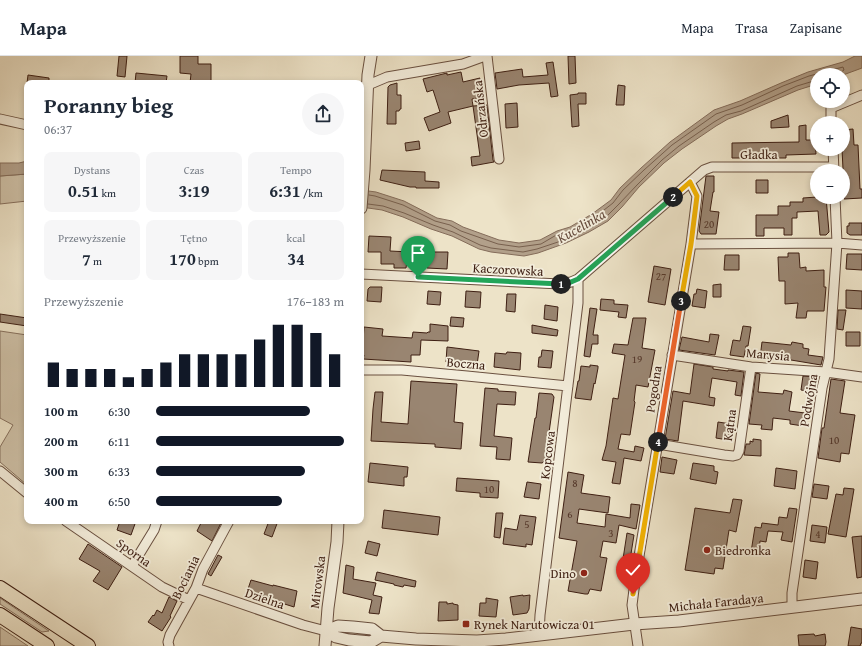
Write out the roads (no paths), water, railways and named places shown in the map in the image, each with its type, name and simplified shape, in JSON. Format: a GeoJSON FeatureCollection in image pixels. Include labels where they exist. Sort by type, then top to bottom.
{"type":"FeatureCollection","features":[{"type":"Feature","properties":{"kind":"main road"},"geometry":{"type":"LineString","coordinates":[[0,588],[88,646]]}},
{"type":"Feature","properties":{"kind":"main road"},"geometry":{"type":"LineString","coordinates":[[0,614],[47,646]]}},
{"type":"Feature","properties":{"kind":"street"},"geometry":{"type":"LineString","coordinates":[[364,170],[365,86],[371,56]]}},
{"type":"Feature","properties":{"kind":"street"},"geometry":{"type":"LineString","coordinates":[[365,86],[387,77],[463,64],[486,56]]}},
{"type":"Feature","properties":{"kind":"street","name":"Odrzańska"},"geometry":{"type":"LineString","coordinates":[[486,56],[498,159]]}},
{"type":"Feature","properties":{"kind":"street"},"geometry":{"type":"LineString","coordinates":[[831,116],[831,108],[862,95]]}},
{"type":"Feature","properties":{"kind":"street"},"geometry":{"type":"LineString","coordinates":[[0,119],[24,124]]}},
{"type":"Feature","properties":{"kind":"street","name":"Gładka"},"geometry":{"type":"LineString","coordinates":[[690,182],[704,170],[712,167],[810,169]]}},
{"type":"Feature","properties":{"kind":"street","name":"Pogodna"},"geometry":{"type":"LineString","coordinates":[[638,646],[632,605],[634,584],[691,244],[697,196],[690,182]]}},
{"type":"Feature","properties":{"kind":"street","name":"Kaczorowska"},"geometry":{"type":"LineString","coordinates":[[364,274],[560,284],[571,282],[578,279],[690,182]]}},
{"type":"Feature","properties":{"kind":"street","name":"Podwójna"},"geometry":{"type":"LineString","coordinates":[[792,607],[792,593],[822,388],[829,359],[837,244],[835,204]]}},
{"type":"Feature","properties":{"kind":"street"},"geometry":{"type":"LineString","coordinates":[[691,244],[862,245]]}},
{"type":"Feature","properties":{"kind":"street","name":"Kopcowa"},"geometry":{"type":"LineString","coordinates":[[539,635],[540,615],[578,303],[578,279]]}},
{"type":"Feature","properties":{"kind":"street","name":"Marysia"},"geometry":{"type":"LineString","coordinates":[[672,355],[751,366],[826,372],[862,377]]}},
{"type":"Feature","properties":{"kind":"street","name":"Kątna"},"geometry":{"type":"LineString","coordinates":[[658,444],[724,455],[737,455],[739,451],[751,366]]}},
{"type":"Feature","properties":{"kind":"street","name":"Boczna"},"geometry":{"type":"LineString","coordinates":[[364,370],[402,370],[568,386]]}},
{"type":"Feature","properties":{"kind":"street"},"geometry":{"type":"LineString","coordinates":[[0,471],[24,491]]}},
{"type":"Feature","properties":{"kind":"street","name":"Sporna"},"geometry":{"type":"LineString","coordinates":[[70,524],[162,587],[189,600]]}},
{"type":"Feature","properties":{"kind":"street"},"geometry":{"type":"LineString","coordinates":[[132,566],[154,530],[156,524]]}},
{"type":"Feature","properties":{"kind":"street","name":"Bociania"},"geometry":{"type":"LineString","coordinates":[[169,646],[168,642],[170,635],[196,588],[203,569],[226,524]]}},
{"type":"Feature","properties":{"kind":"street","name":"Mirowska"},"geometry":{"type":"LineString","coordinates":[[325,646],[338,524]]}},
{"type":"Feature","properties":{"kind":"street","name":"Dzielna"},"geometry":{"type":"LineString","coordinates":[[196,588],[303,625],[326,631]]}},
{"type":"Feature","properties":{"kind":"street","name":"Michała Faradaya"},"geometry":{"type":"LineString","coordinates":[[326,631],[338,626],[372,629],[381,636],[477,641],[634,624],[679,621],[862,599]]}},
{"type":"Feature","properties":{"kind":"water"},"geometry":{"type":"Polygon","coordinates":[[[855,56],[862,56],[862,68],[850,72],[850,68],[822,68],[843,62],[855,56]]]}},
{"type":"Feature","properties":{"kind":"water","name":"Kucelinka"},"geometry":{"type":"Polygon","coordinates":[[[810,71],[810,86],[728,119],[716,126],[664,163],[639,187],[608,221],[566,243],[538,253],[524,256],[479,249],[452,236],[403,217],[382,210],[364,207],[364,190],[376,192],[404,201],[437,218],[452,221],[463,227],[499,240],[519,243],[540,240],[557,231],[570,227],[592,214],[611,200],[620,188],[670,142],[714,110],[740,101],[810,71]]]}},
{"type":"Feature","properties":{"kind":"water"},"geometry":{"type":"Polygon","coordinates":[[[24,162],[24,174],[0,176],[0,163],[24,162]]]}},
{"type":"Feature","properties":{"kind":"place","name":"Biedronka"},"geometry":{"type":"Point","coordinates":[707,550]}},
{"type":"Feature","properties":{"kind":"place","name":"Dino"},"geometry":{"type":"Point","coordinates":[584,573]}},
{"type":"Feature","properties":{"kind":"place","name":"Rynek Narutowicza 01"},"geometry":{"type":"Point","coordinates":[466,624]}}]}
